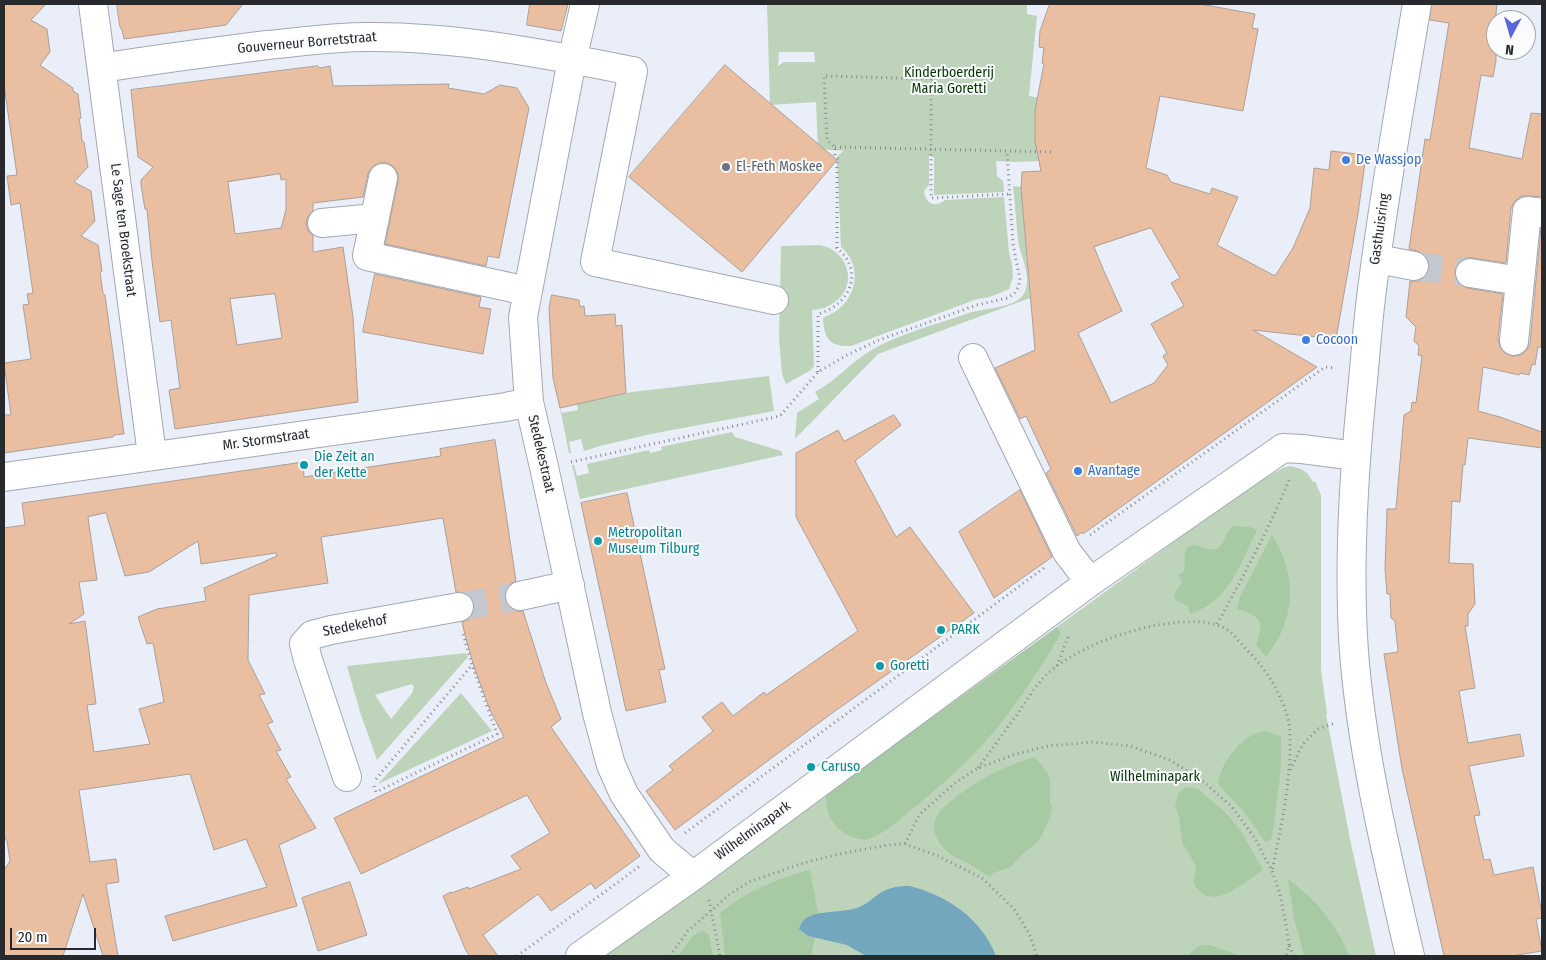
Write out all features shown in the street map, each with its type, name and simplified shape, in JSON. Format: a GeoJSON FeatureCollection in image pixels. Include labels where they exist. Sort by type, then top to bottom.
{"type":"FeatureCollection","features":[{"type":"Feature","properties":{"kind":"street","name":"Le Sage ten Broekstraat"},"geometry":{"type":"LineString","coordinates":[[93,4],[152,455]]}},
{"type":"Feature","properties":{"kind":"street","name":"Stedekestraat"},"geometry":{"type":"LineString","coordinates":[[585,4],[572,60],[523,317],[529,402],[610,765],[624,794],[662,850],[693,876]]}},
{"type":"Feature","properties":{"kind":"street","name":"Gasthuisring"},"geometry":{"type":"LineString","coordinates":[[1356,456],[1371,294],[1386,187],[1417,4]]}},
{"type":"Feature","properties":{"kind":"street","name":"Gouverneur Borretstraat"},"geometry":{"type":"LineString","coordinates":[[102,68],[194,54],[302,41],[365,37],[428,38],[490,46],[633,71],[595,262],[774,300]]}},
{"type":"Feature","properties":{"kind":"street"},"geometry":{"type":"LineString","coordinates":[[383,178],[368,256],[527,291]]}},
{"type":"Feature","properties":{"kind":"street"},"geometry":{"type":"LineString","coordinates":[[1514,341],[1527,211],[1542,213]]}},
{"type":"Feature","properties":{"kind":"street"},"geometry":{"type":"LineString","coordinates":[[322,223],[375,218]]}},
{"type":"Feature","properties":{"kind":"street"},"geometry":{"type":"LineString","coordinates":[[1470,273],[1520,281]]}},
{"type":"Feature","properties":{"kind":"street"},"geometry":{"type":"LineString","coordinates":[[973,358],[1067,552],[1090,582]]}},
{"type":"Feature","properties":{"kind":"street","name":"Mr. Stormstraat"},"geometry":{"type":"LineString","coordinates":[[4,477],[506,407],[529,402]]}},
{"type":"Feature","properties":{"kind":"street","name":"Wilhelminapark"},"geometry":{"type":"LineString","coordinates":[[580,956],[693,876],[1090,582],[1283,448],[1356,456]]}},
{"type":"Feature","properties":{"kind":"street"},"geometry":{"type":"LineString","coordinates":[[1356,456],[1352,555],[1354,654],[1363,727],[1378,814],[1410,956]]}},
{"type":"Feature","properties":{"kind":"street"},"geometry":{"type":"LineString","coordinates":[[520,596],[570,585]]}},
{"type":"Feature","properties":{"kind":"street","name":"Stedekehof"},"geometry":{"type":"LineString","coordinates":[[347,777],[304,644],[312,635],[331,630],[457,607]]}},
{"type":"Feature","properties":{"kind":"path"},"geometry":{"type":"LineString","coordinates":[[1010,194],[931,198],[931,148],[931,79],[824,76],[827,140],[835,146],[931,148],[1054,152]]}},
{"type":"Feature","properties":{"kind":"path"},"geometry":{"type":"LineString","coordinates":[[818,372],[818,314],[836,306],[846,296],[851,282],[851,268],[845,256],[837,248],[837,163],[839,160],[835,155],[835,146]]}},
{"type":"Feature","properties":{"kind":"path"},"geometry":{"type":"LineString","coordinates":[[544,467],[780,416],[818,372],[847,355],[879,340],[977,305],[1007,298],[1014,294],[1020,280],[1013,244],[1007,151]]}},
{"type":"Feature","properties":{"kind":"path"},"geometry":{"type":"LineString","coordinates":[[517,956],[1067,552],[1325,367],[1364,370]]}},
{"type":"Feature","properties":{"kind":"path"},"geometry":{"type":"LineString","coordinates":[[1217,624],[1239,585],[1283,496],[1302,449]]}},
{"type":"Feature","properties":{"kind":"path"},"geometry":{"type":"LineString","coordinates":[[457,607],[472,665],[496,734],[376,792],[372,784],[472,665]]}},
{"type":"Feature","properties":{"kind":"path"},"geometry":{"type":"LineString","coordinates":[[978,768],[1028,697],[1045,677],[1062,662],[1096,644],[1136,629],[1205,621],[1217,624],[1230,631],[1261,664],[1276,687],[1287,716],[1290,738],[1289,771],[1272,871]]}},
{"type":"Feature","properties":{"kind":"path"},"geometry":{"type":"LineString","coordinates":[[1289,771],[1304,744],[1318,729],[1335,723]]}},
{"type":"Feature","properties":{"kind":"path"},"geometry":{"type":"LineString","coordinates":[[905,844],[919,815],[955,783],[978,768],[1013,755],[1048,746],[1093,742],[1130,746],[1170,760],[1204,782],[1232,807],[1256,840],[1272,871],[1280,894],[1289,945],[1294,956]]}},
{"type":"Feature","properties":{"kind":"path"},"geometry":{"type":"LineString","coordinates":[[670,956],[688,930],[730,894],[749,882],[800,864],[835,855],[887,845],[905,844],[938,856],[982,878],[1014,909],[1029,933],[1037,956]]}},
{"type":"Feature","properties":{"kind":"path"},"geometry":{"type":"LineString","coordinates":[[712,910],[720,956]]}},
{"type":"Feature","properties":{"kind":"path"},"geometry":{"type":"LineString","coordinates":[[1286,956],[1289,945]]}},
{"type":"Feature","properties":{"kind":"green space","name":"Kinderboerderij Maria Goretti"},"geometry":{"type":"Polygon","coordinates":[[[767,4],[1027,4],[1027,14],[1037,16],[1029,96],[1109,110],[1106,158],[1015,162],[996,161],[997,176],[1003,181],[1004,192],[934,195],[934,157],[929,156],[929,185],[924,191],[929,202],[938,204],[945,200],[1004,197],[1013,277],[1009,289],[851,346],[837,345],[826,336],[823,318],[840,308],[851,294],[854,285],[855,277],[852,261],[841,247],[837,157],[843,151],[847,151],[818,149],[816,102],[770,105],[767,4]],[[779,52],[778,66],[784,62],[815,62],[814,52],[779,52]]]}},
{"type":"Feature","properties":{"kind":"green space"},"geometry":{"type":"Polygon","coordinates":[[[1013,186],[1021,187],[1030,298],[878,354],[795,439],[797,413],[819,399],[815,392],[830,383],[870,351],[917,330],[972,312],[1005,306],[1018,300],[1023,295],[1026,289],[1027,275],[1018,240],[1013,186]]]}},
{"type":"Feature","properties":{"kind":"green space"},"geometry":{"type":"Polygon","coordinates":[[[820,245],[833,250],[841,257],[848,273],[848,281],[842,296],[836,301],[821,309],[812,310],[814,366],[811,370],[786,384],[782,374],[779,338],[781,246],[820,245]]]}},
{"type":"Feature","properties":{"kind":"green space"},"geometry":{"type":"Polygon","coordinates":[[[769,376],[774,411],[651,434],[584,451],[581,439],[569,442],[571,453],[569,453],[560,408],[562,413],[578,410],[577,404],[632,392],[769,376]]]}},
{"type":"Feature","properties":{"kind":"green space"},"geometry":{"type":"Polygon","coordinates":[[[732,432],[735,437],[781,451],[783,455],[580,499],[572,465],[574,465],[577,476],[589,473],[587,464],[649,450],[650,453],[662,450],[661,447],[732,432]]]}},
{"type":"Feature","properties":{"kind":"green space","name":"Wilhelminapark"},"geometry":{"type":"Polygon","coordinates":[[[1290,466],[1306,472],[1313,482],[1315,481],[1321,495],[1321,670],[1326,714],[1351,844],[1376,956],[601,956],[1267,474],[1269,476],[1290,466]]]}},
{"type":"Feature","properties":{"kind":"green space"},"geometry":{"type":"Polygon","coordinates":[[[1234,526],[1250,527],[1257,530],[1239,568],[1224,591],[1204,608],[1190,614],[1188,606],[1174,598],[1177,588],[1181,584],[1181,578],[1178,575],[1184,571],[1186,551],[1192,545],[1214,550],[1218,548],[1234,526]]]}},
{"type":"Feature","properties":{"kind":"green space"},"geometry":{"type":"Polygon","coordinates":[[[1272,535],[1286,566],[1290,597],[1288,613],[1283,628],[1276,643],[1266,657],[1256,645],[1260,630],[1259,621],[1251,614],[1237,609],[1240,597],[1272,535]]]}},
{"type":"Feature","properties":{"kind":"green space"},"geometry":{"type":"Polygon","coordinates":[[[1057,627],[1060,635],[1014,705],[983,744],[951,776],[894,824],[882,833],[869,839],[859,839],[850,836],[835,825],[829,816],[826,794],[1057,627]]]}},
{"type":"Feature","properties":{"kind":"green space"},"geometry":{"type":"Polygon","coordinates":[[[466,653],[468,657],[377,760],[360,712],[347,666],[466,653]],[[412,684],[375,695],[391,719],[412,693],[414,687],[412,684]]]}},
{"type":"Feature","properties":{"kind":"green space"},"geometry":{"type":"Polygon","coordinates":[[[461,693],[492,731],[378,784],[461,693]]]}},
{"type":"Feature","properties":{"kind":"green space"},"geometry":{"type":"Polygon","coordinates":[[[1265,731],[1281,736],[1280,780],[1274,827],[1271,840],[1266,842],[1245,813],[1218,784],[1223,767],[1234,750],[1249,737],[1265,731]]]}},
{"type":"Feature","properties":{"kind":"green space"},"geometry":{"type":"Polygon","coordinates":[[[1035,757],[1048,773],[1052,807],[1050,818],[1041,837],[1034,845],[1022,854],[1011,867],[993,873],[990,877],[953,856],[945,849],[938,840],[934,829],[936,818],[942,808],[980,780],[1001,769],[1035,757]]]}},
{"type":"Feature","properties":{"kind":"green space"},"geometry":{"type":"Polygon","coordinates":[[[1186,787],[1198,789],[1225,812],[1241,831],[1263,870],[1227,893],[1218,896],[1208,896],[1200,892],[1193,882],[1196,866],[1182,842],[1179,817],[1175,806],[1178,794],[1186,787]]]}},
{"type":"Feature","properties":{"kind":"green space"},"geometry":{"type":"Polygon","coordinates":[[[810,870],[818,914],[809,917],[799,929],[808,936],[815,938],[811,956],[725,956],[720,913],[751,892],[786,877],[810,870]]]}},
{"type":"Feature","properties":{"kind":"green space"},"geometry":{"type":"Polygon","coordinates":[[[1288,879],[1316,904],[1332,923],[1349,956],[1304,956],[1294,918],[1288,879]]]}},
{"type":"Feature","properties":{"kind":"green space"},"geometry":{"type":"Polygon","coordinates":[[[702,931],[709,935],[713,956],[678,956],[693,936],[702,931]]]}},
{"type":"Feature","properties":{"kind":"green space"},"geometry":{"type":"Polygon","coordinates":[[[1202,945],[1210,945],[1240,956],[1187,956],[1202,945]]]}},
{"type":"Feature","properties":{"kind":"water"},"geometry":{"type":"Polygon","coordinates":[[[909,886],[950,902],[962,911],[982,931],[996,956],[866,956],[847,945],[808,936],[799,929],[802,922],[808,917],[820,913],[857,908],[888,889],[909,886]]]}},
{"type":"Feature","properties":{"kind":"building"},"geometry":{"type":"Polygon","coordinates":[[[4,4],[46,4],[31,20],[47,29],[50,52],[40,65],[73,88],[73,91],[78,94],[82,141],[84,142],[88,167],[74,182],[91,191],[95,221],[81,236],[98,245],[102,271],[100,273],[103,293],[105,295],[124,434],[4,453],[4,415],[11,415],[4,363],[31,359],[23,305],[29,304],[27,294],[33,293],[20,203],[11,205],[7,176],[17,175],[4,85],[4,4]]]}},
{"type":"Feature","properties":{"kind":"building"},"geometry":{"type":"Polygon","coordinates":[[[117,4],[243,4],[226,25],[124,39],[120,27],[117,4]]]}},
{"type":"Feature","properties":{"kind":"building"},"geometry":{"type":"Polygon","coordinates":[[[530,4],[568,4],[561,31],[527,25],[530,4]]]}},
{"type":"Feature","properties":{"kind":"building"},"geometry":{"type":"Polygon","coordinates":[[[1050,4],[1200,4],[1255,14],[1252,28],[1258,29],[1243,111],[1160,96],[1146,168],[1167,175],[1171,182],[1210,194],[1212,188],[1238,197],[1217,245],[1275,276],[1293,248],[1310,208],[1314,168],[1329,170],[1331,151],[1366,155],[1358,214],[1336,339],[1253,330],[1317,367],[1083,534],[1082,532],[1077,536],[1046,473],[1051,469],[1026,416],[1020,419],[995,368],[1035,350],[1021,188],[1022,172],[1041,171],[1035,141],[1035,110],[1044,64],[1042,63],[1044,48],[1039,47],[1040,31],[1050,4]],[[1151,228],[1094,247],[1122,311],[1078,333],[1111,403],[1154,383],[1168,365],[1163,356],[1167,353],[1151,324],[1184,306],[1171,283],[1180,278],[1151,228]]]}},
{"type":"Feature","properties":{"kind":"building"},"geometry":{"type":"Polygon","coordinates":[[[1432,4],[1497,4],[1496,10],[1486,10],[1486,60],[1496,60],[1493,77],[1481,75],[1469,148],[1522,159],[1531,113],[1542,114],[1542,197],[1521,196],[1514,202],[1511,209],[1506,263],[1465,258],[1458,264],[1455,271],[1456,279],[1461,285],[1503,294],[1498,339],[1500,347],[1505,353],[1512,356],[1521,355],[1527,350],[1530,343],[1542,228],[1542,347],[1538,347],[1535,365],[1532,364],[1529,375],[1520,373],[1519,375],[1483,367],[1478,411],[1542,432],[1542,448],[1468,438],[1465,465],[1463,464],[1460,502],[1452,501],[1449,563],[1473,564],[1475,604],[1468,614],[1468,626],[1465,626],[1475,688],[1459,691],[1468,743],[1520,734],[1524,756],[1469,766],[1480,815],[1474,816],[1484,860],[1490,859],[1494,875],[1533,867],[1542,914],[1542,918],[1536,919],[1542,951],[1511,956],[1444,956],[1402,769],[1384,654],[1398,652],[1395,621],[1391,618],[1390,594],[1387,594],[1385,569],[1387,509],[1396,509],[1404,415],[1411,411],[1412,402],[1416,403],[1422,356],[1418,355],[1419,346],[1414,341],[1416,327],[1406,317],[1410,281],[1420,281],[1426,276],[1429,268],[1429,260],[1425,255],[1409,249],[1425,139],[1430,140],[1449,23],[1430,20],[1432,4]]]}},
{"type":"Feature","properties":{"kind":"building"},"geometry":{"type":"Polygon","coordinates":[[[725,65],[837,160],[742,272],[629,177],[725,65]]]}},
{"type":"Feature","properties":{"kind":"building"},"geometry":{"type":"Polygon","coordinates":[[[318,66],[320,68],[330,66],[333,86],[449,84],[448,88],[484,94],[500,85],[517,88],[529,108],[499,258],[488,256],[486,266],[385,244],[398,174],[394,167],[387,163],[378,163],[371,168],[368,174],[363,197],[313,203],[313,211],[308,216],[306,224],[309,232],[313,235],[313,252],[343,247],[353,317],[358,402],[175,429],[169,390],[180,388],[171,320],[160,322],[147,210],[145,209],[141,185],[141,180],[153,167],[138,157],[131,90],[318,66]],[[280,174],[228,182],[235,234],[281,228],[286,210],[286,179],[281,180],[280,174]],[[275,294],[230,299],[237,345],[282,338],[275,294]]]}},
{"type":"Feature","properties":{"kind":"building"},"geometry":{"type":"Polygon","coordinates":[[[375,274],[481,297],[479,307],[491,309],[483,354],[363,332],[375,274]]]}},
{"type":"Feature","properties":{"kind":"building"},"geometry":{"type":"Polygon","coordinates":[[[552,295],[579,300],[580,307],[584,306],[585,316],[615,314],[616,326],[622,325],[626,393],[560,408],[553,378],[549,308],[552,295]]]}},
{"type":"Feature","properties":{"kind":"building"},"geometry":{"type":"Polygon","coordinates":[[[894,415],[901,425],[855,461],[896,537],[910,527],[974,613],[828,716],[675,830],[646,791],[673,770],[669,766],[713,731],[702,717],[722,702],[733,716],[764,692],[766,695],[858,631],[796,517],[796,453],[838,430],[844,441],[894,415]]]}},
{"type":"Feature","properties":{"kind":"building"},"geometry":{"type":"Polygon","coordinates":[[[495,440],[516,581],[510,584],[505,591],[505,600],[509,607],[515,611],[523,611],[546,683],[561,719],[551,727],[640,856],[595,889],[591,883],[551,911],[538,894],[483,935],[498,956],[470,956],[466,951],[443,896],[468,887],[469,889],[521,869],[511,856],[550,833],[527,795],[361,874],[334,818],[504,737],[490,710],[466,639],[462,622],[469,619],[473,613],[474,604],[471,597],[465,593],[456,592],[443,518],[321,537],[328,583],[249,595],[248,660],[265,694],[259,695],[273,722],[267,724],[281,750],[276,751],[291,777],[286,779],[316,828],[279,845],[297,906],[173,941],[165,916],[267,887],[246,839],[214,850],[190,774],[79,790],[90,862],[116,859],[119,882],[106,884],[118,956],[103,956],[83,894],[63,956],[4,956],[4,870],[10,861],[4,832],[4,528],[25,525],[22,503],[303,462],[304,477],[441,456],[440,449],[495,440]],[[106,513],[88,517],[97,580],[79,582],[84,614],[69,624],[85,621],[96,704],[87,705],[94,752],[150,744],[139,709],[164,702],[153,643],[147,644],[138,617],[157,609],[206,601],[204,588],[277,556],[276,553],[201,564],[198,541],[149,572],[125,576],[106,513]]]}},
{"type":"Feature","properties":{"kind":"building"},"geometry":{"type":"Polygon","coordinates":[[[1020,490],[1052,557],[994,598],[959,532],[1020,490]]]}},
{"type":"Feature","properties":{"kind":"building"},"geometry":{"type":"Polygon","coordinates":[[[627,493],[665,669],[659,670],[666,702],[626,711],[581,503],[627,493]]]}},
{"type":"Feature","properties":{"kind":"building"},"geometry":{"type":"Polygon","coordinates":[[[350,882],[367,935],[318,951],[302,898],[350,882]]]}},
{"type":"Feature","properties":{"kind":"tunnel"},"geometry":{"type":"LineString","coordinates":[[1414,266],[1470,273]]}},
{"type":"Feature","properties":{"kind":"tunnel"},"geometry":{"type":"LineString","coordinates":[[459,607],[520,596]]}},
{"type":"Feature","properties":{"kind":"place","name":"De Wassjop"},"geometry":{"type":"Point","coordinates":[1346,160]}},
{"type":"Feature","properties":{"kind":"place","name":"El-Feth Moskee"},"geometry":{"type":"Point","coordinates":[726,167]}},
{"type":"Feature","properties":{"kind":"place","name":"Cocoon"},"geometry":{"type":"Point","coordinates":[1306,340]}},
{"type":"Feature","properties":{"kind":"place","name":"Die Zeit an der Kette"},"geometry":{"type":"Point","coordinates":[304,465]}},
{"type":"Feature","properties":{"kind":"place","name":"Avantage"},"geometry":{"type":"Point","coordinates":[1078,471]}},
{"type":"Feature","properties":{"kind":"place","name":"Metropolitan Museum Tilburg"},"geometry":{"type":"Point","coordinates":[598,541]}},
{"type":"Feature","properties":{"kind":"place","name":"PARK"},"geometry":{"type":"Point","coordinates":[941,630]}},
{"type":"Feature","properties":{"kind":"place","name":"Goretti"},"geometry":{"type":"Point","coordinates":[880,666]}},
{"type":"Feature","properties":{"kind":"place","name":"Caruso"},"geometry":{"type":"Point","coordinates":[811,767]}}]}
